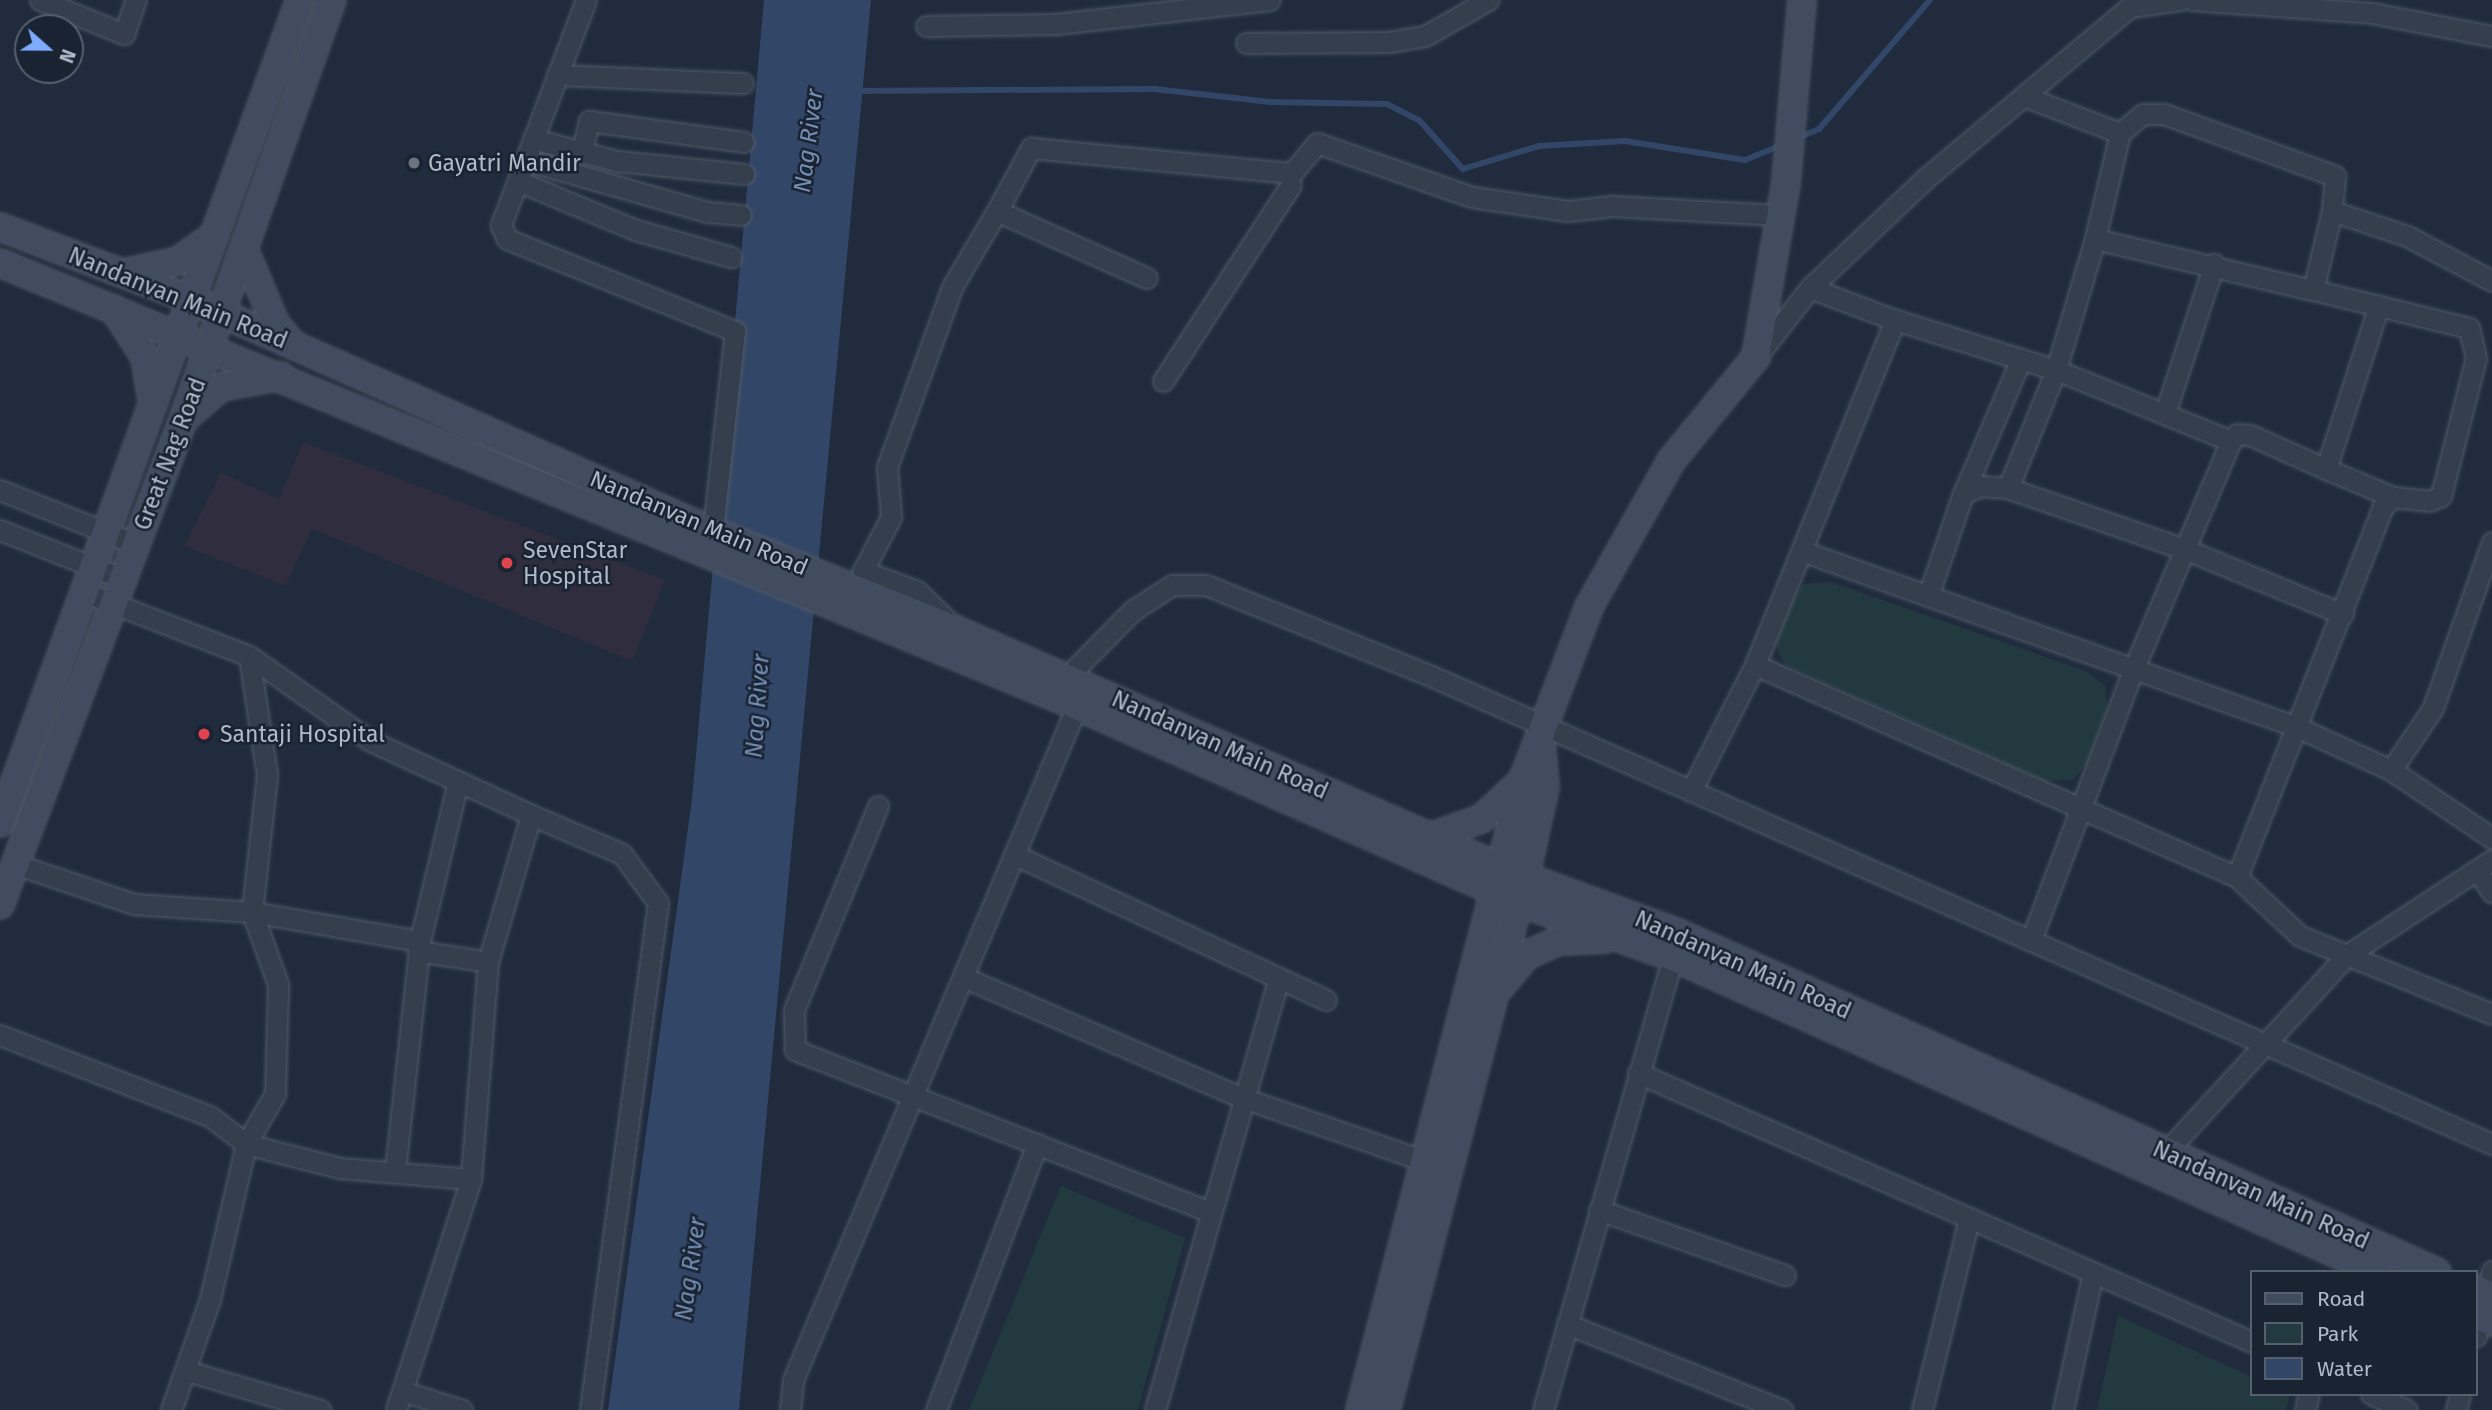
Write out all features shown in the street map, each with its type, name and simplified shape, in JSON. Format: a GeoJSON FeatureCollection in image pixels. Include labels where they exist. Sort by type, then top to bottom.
{"type":"FeatureCollection","features":[{"type":"Feature","properties":{"kind":"main road","name":"Great Nag Road"},"geometry":{"type":"LineString","coordinates":[[0,823],[300,0]]}},
{"type":"Feature","properties":{"kind":"main road","name":"Great Nag Road"},"geometry":{"type":"LineString","coordinates":[[0,905],[183,420],[332,0]]}},
{"type":"Feature","properties":{"kind":"main road"},"geometry":{"type":"LineString","coordinates":[[1360,1410],[1437,1165],[1495,993],[1512,884],[1523,780],[1544,736],[1590,604],[1671,461],[1756,357],[1786,183],[1788,113],[1802,0]]}},
{"type":"Feature","properties":{"kind":"main road","name":"Nandanvan Main Road"},"geometry":{"type":"LineString","coordinates":[[0,227],[192,300],[703,536],[831,591],[956,630],[1076,690],[1430,837],[1512,884],[1678,933],[2164,1154],[2432,1270]]}},
{"type":"Feature","properties":{"kind":"main road"},"geometry":{"type":"LineString","coordinates":[[122,273],[178,261],[215,235]]}},
{"type":"Feature","properties":{"kind":"main road"},"geometry":{"type":"LineString","coordinates":[[244,250],[275,323],[293,345]]}},
{"type":"Feature","properties":{"kind":"main road"},"geometry":{"type":"LineString","coordinates":[[0,263],[703,536]]}},
{"type":"Feature","properties":{"kind":"main road"},"geometry":{"type":"LineString","coordinates":[[111,306],[145,358],[153,405]]}},
{"type":"Feature","properties":{"kind":"main road"},"geometry":{"type":"LineString","coordinates":[[183,420],[221,387],[283,375]]}},
{"type":"Feature","properties":{"kind":"main road"},"geometry":{"type":"LineString","coordinates":[[831,591],[1076,690],[1512,884],[1621,938],[1673,957],[2374,1270]]}},
{"type":"Feature","properties":{"kind":"main road"},"geometry":{"type":"LineString","coordinates":[[1386,1410],[1437,1165],[1512,884],[1545,787],[1544,736]]}},
{"type":"Feature","properties":{"kind":"main road"},"geometry":{"type":"LineString","coordinates":[[1430,837],[1481,819],[1523,780]]}},
{"type":"Feature","properties":{"kind":"main road"},"geometry":{"type":"LineString","coordinates":[[1495,993],[1527,955],[1558,941],[1621,938]]}},
{"type":"Feature","properties":{"kind":"street"},"geometry":{"type":"LineString","coordinates":[[40,0],[124,34],[136,0]]}},
{"type":"Feature","properties":{"kind":"street"},"geometry":{"type":"LineString","coordinates":[[586,0],[501,225],[508,239],[735,331],[703,536]]}},
{"type":"Feature","properties":{"kind":"street"},"geometry":{"type":"LineString","coordinates":[[1246,43],[1388,42],[1425,36],[1488,0]]}},
{"type":"Feature","properties":{"kind":"street"},"geometry":{"type":"LineString","coordinates":[[1756,357],[1810,288],[1926,178],[2026,97],[2130,7],[2180,0]]}},
{"type":"Feature","properties":{"kind":"street"},"geometry":{"type":"LineString","coordinates":[[2192,0],[2372,13],[2492,36]]}},
{"type":"Feature","properties":{"kind":"street"},"geometry":{"type":"LineString","coordinates":[[926,26],[1056,24],[1254,1]]}},
{"type":"Feature","properties":{"kind":"street"},"geometry":{"type":"LineString","coordinates":[[557,75],[743,83]]}},
{"type":"Feature","properties":{"kind":"street"},"geometry":{"type":"LineString","coordinates":[[2026,97],[2120,133]]}},
{"type":"Feature","properties":{"kind":"street"},"geometry":{"type":"LineString","coordinates":[[2008,488],[2056,370],[2095,239],[2120,133],[2143,114],[2164,114],[2335,176],[2332,211],[2313,290]]}},
{"type":"Feature","properties":{"kind":"street"},"geometry":{"type":"LineString","coordinates":[[582,151],[589,121],[744,142]]}},
{"type":"Feature","properties":{"kind":"street"},"geometry":{"type":"LineString","coordinates":[[533,139],[617,162],[744,174]]}},
{"type":"Feature","properties":{"kind":"street"},"geometry":{"type":"LineString","coordinates":[[956,630],[917,591],[863,571],[891,517],[887,467],[902,414],[952,287],[1031,148],[1292,173],[1317,143],[1472,197],[1568,211],[1612,206],[1779,215]]}},
{"type":"Feature","properties":{"kind":"street"},"geometry":{"type":"LineString","coordinates":[[525,160],[708,212],[741,215]]}},
{"type":"Feature","properties":{"kind":"street"},"geometry":{"type":"LineString","coordinates":[[518,181],[636,230],[731,257]]}},
{"type":"Feature","properties":{"kind":"street"},"geometry":{"type":"LineString","coordinates":[[1163,381],[1291,185]]}},
{"type":"Feature","properties":{"kind":"street"},"geometry":{"type":"LineString","coordinates":[[997,211],[1147,278]]}},
{"type":"Feature","properties":{"kind":"street"},"geometry":{"type":"LineString","coordinates":[[2332,211],[2407,236],[2492,281]]}},
{"type":"Feature","properties":{"kind":"street"},"geometry":{"type":"LineString","coordinates":[[2031,940],[2134,668],[2187,550],[2231,441],[2238,433],[2249,435],[2393,496],[2428,501],[2441,496],[2476,358],[2469,328],[2214,264],[2095,239]]}},
{"type":"Feature","properties":{"kind":"street"},"geometry":{"type":"LineString","coordinates":[[2165,413],[2214,264]]}},
{"type":"Feature","properties":{"kind":"street"},"geometry":{"type":"LineString","coordinates":[[1810,288],[1895,320],[2056,370],[2231,441]]}},
{"type":"Feature","properties":{"kind":"street"},"geometry":{"type":"LineString","coordinates":[[2326,469],[2379,305]]}},
{"type":"Feature","properties":{"kind":"street"},"geometry":{"type":"LineString","coordinates":[[1691,791],[1755,665],[1895,320]]}},
{"type":"Feature","properties":{"kind":"street"},"geometry":{"type":"LineString","coordinates":[[1928,596],[1963,494],[2021,359]]}},
{"type":"Feature","properties":{"kind":"street"},"geometry":{"type":"LineString","coordinates":[[1963,494],[1980,486],[2008,488],[2187,550],[2343,614]]}},
{"type":"Feature","properties":{"kind":"street"},"geometry":{"type":"LineString","coordinates":[[0,490],[136,544]]}},
{"type":"Feature","properties":{"kind":"street"},"geometry":{"type":"LineString","coordinates":[[2237,877],[2383,508],[2393,496]]}},
{"type":"Feature","properties":{"kind":"street"},"geometry":{"type":"LineString","coordinates":[[0,530],[124,579]]}},
{"type":"Feature","properties":{"kind":"street"},"geometry":{"type":"LineString","coordinates":[[2391,770],[2432,708],[2492,542]]}},
{"type":"Feature","properties":{"kind":"street"},"geometry":{"type":"LineString","coordinates":[[1802,551],[2297,727],[2391,770],[2492,838]]}},
{"type":"Feature","properties":{"kind":"street"},"geometry":{"type":"LineString","coordinates":[[790,1410],[793,1380],[1015,855],[1076,690],[1132,611],[1172,585],[1206,585],[1544,736],[1691,791],[2492,1144]]}},
{"type":"Feature","properties":{"kind":"street"},"geometry":{"type":"LineString","coordinates":[[83,592],[249,656],[369,740],[531,815],[622,853],[658,903],[590,1410]]}},
{"type":"Feature","properties":{"kind":"street"},"geometry":{"type":"LineString","coordinates":[[171,1410],[187,1371],[246,1144],[275,1094],[279,1042],[278,984],[252,912],[267,775],[249,656]]}},
{"type":"Feature","properties":{"kind":"street"},"geometry":{"type":"LineString","coordinates":[[1755,665],[2237,877],[2300,936],[2492,1014]]}},
{"type":"Feature","properties":{"kind":"street"},"geometry":{"type":"LineString","coordinates":[[395,1173],[419,946],[458,781]]}},
{"type":"Feature","properties":{"kind":"street"},"geometry":{"type":"LineString","coordinates":[[878,806],[794,1010],[794,1050],[1209,1211]]}},
{"type":"Feature","properties":{"kind":"street"},"geometry":{"type":"LineString","coordinates":[[462,1410],[399,1401],[471,1179],[488,962],[531,815]]}},
{"type":"Feature","properties":{"kind":"street"},"geometry":{"type":"LineString","coordinates":[[1015,855],[1278,981],[1326,1000]]}},
{"type":"Feature","properties":{"kind":"street"},"geometry":{"type":"LineString","coordinates":[[15,864],[134,904],[252,912],[488,962]]}},
{"type":"Feature","properties":{"kind":"street"},"geometry":{"type":"LineString","coordinates":[[2164,1154],[2269,1045],[2347,955],[2485,865],[2492,891]]}},
{"type":"Feature","properties":{"kind":"street"},"geometry":{"type":"LineString","coordinates":[[1543,1410],[1673,957]]}},
{"type":"Feature","properties":{"kind":"street"},"geometry":{"type":"LineString","coordinates":[[963,977],[1243,1098],[1437,1165]]}},
{"type":"Feature","properties":{"kind":"street"},"geometry":{"type":"LineString","coordinates":[[1155,1410],[1209,1211],[1278,981]]}},
{"type":"Feature","properties":{"kind":"street"},"geometry":{"type":"LineString","coordinates":[[0,1035],[211,1117],[246,1144],[340,1168],[471,1179]]}},
{"type":"Feature","properties":{"kind":"street"},"geometry":{"type":"LineString","coordinates":[[1638,1073],[2250,1341]]}},
{"type":"Feature","properties":{"kind":"street"},"geometry":{"type":"LineString","coordinates":[[936,1410],[1037,1144]]}},
{"type":"Feature","properties":{"kind":"street"},"geometry":{"type":"LineString","coordinates":[[1599,1210],[1785,1276]]}},
{"type":"Feature","properties":{"kind":"street"},"geometry":{"type":"LineString","coordinates":[[1922,1410],[1969,1218]]}},
{"type":"Feature","properties":{"kind":"street"},"geometry":{"type":"LineString","coordinates":[[2063,1410],[2093,1272]]}},
{"type":"Feature","properties":{"kind":"street"},"geometry":{"type":"LineString","coordinates":[[1567,1324],[1783,1410]]}},
{"type":"Feature","properties":{"kind":"street"},"geometry":{"type":"LineString","coordinates":[[187,1371],[320,1410]]}},
{"type":"Feature","properties":{"kind":"street"},"geometry":{"type":"LineString","coordinates":[[2376,1396],[2407,1410]]}},
{"type":"Feature","properties":{"kind":"shaded area","name":"SevenStar Hospital"},"geometry":{"type":"Polygon","coordinates":[[[303,442],[665,580],[632,661],[312,529],[285,586],[184,546],[221,473],[279,499],[303,442]]]}},
{"type":"Feature","properties":{"kind":"green space"},"geometry":{"type":"Polygon","coordinates":[[[1831,582],[2086,671],[2105,686],[2107,707],[2088,762],[2073,780],[2045,781],[1785,665],[1776,647],[1781,617],[1803,584],[1831,582]]]}},
{"type":"Feature","properties":{"kind":"green space"},"geometry":{"type":"Polygon","coordinates":[[[1061,1186],[1185,1238],[1138,1410],[969,1410],[1061,1186]]]}},
{"type":"Feature","properties":{"kind":"green space"},"geometry":{"type":"Polygon","coordinates":[[[2118,1316],[2250,1376],[2250,1396],[2290,1396],[2286,1410],[2097,1410],[2118,1316]]]}},
{"type":"Feature","properties":{"kind":"water","name":"Nag River"},"geometry":{"type":"Polygon","coordinates":[[[764,0],[871,0],[739,1410],[608,1410],[692,799],[764,0]]]}},
{"type":"Feature","properties":{"kind":"waterway"},"geometry":{"type":"LineString","coordinates":[[1797,138],[1819,129],[1930,0]]}},
{"type":"Feature","properties":{"kind":"waterway"},"geometry":{"type":"LineString","coordinates":[[856,91],[1154,89],[1270,102],[1387,104],[1419,120],[1463,169],[1539,146],[1625,141],[1745,160],[1784,144]]}},
{"type":"Feature","properties":{"kind":"place","name":"Gayatri Mandir"},"geometry":{"type":"Point","coordinates":[414,163]}},
{"type":"Feature","properties":{"kind":"place","name":"SevenStar Hospital"},"geometry":{"type":"Point","coordinates":[507,563]}},
{"type":"Feature","properties":{"kind":"place","name":"Santaji Hospital"},"geometry":{"type":"Point","coordinates":[204,734]}}]}
